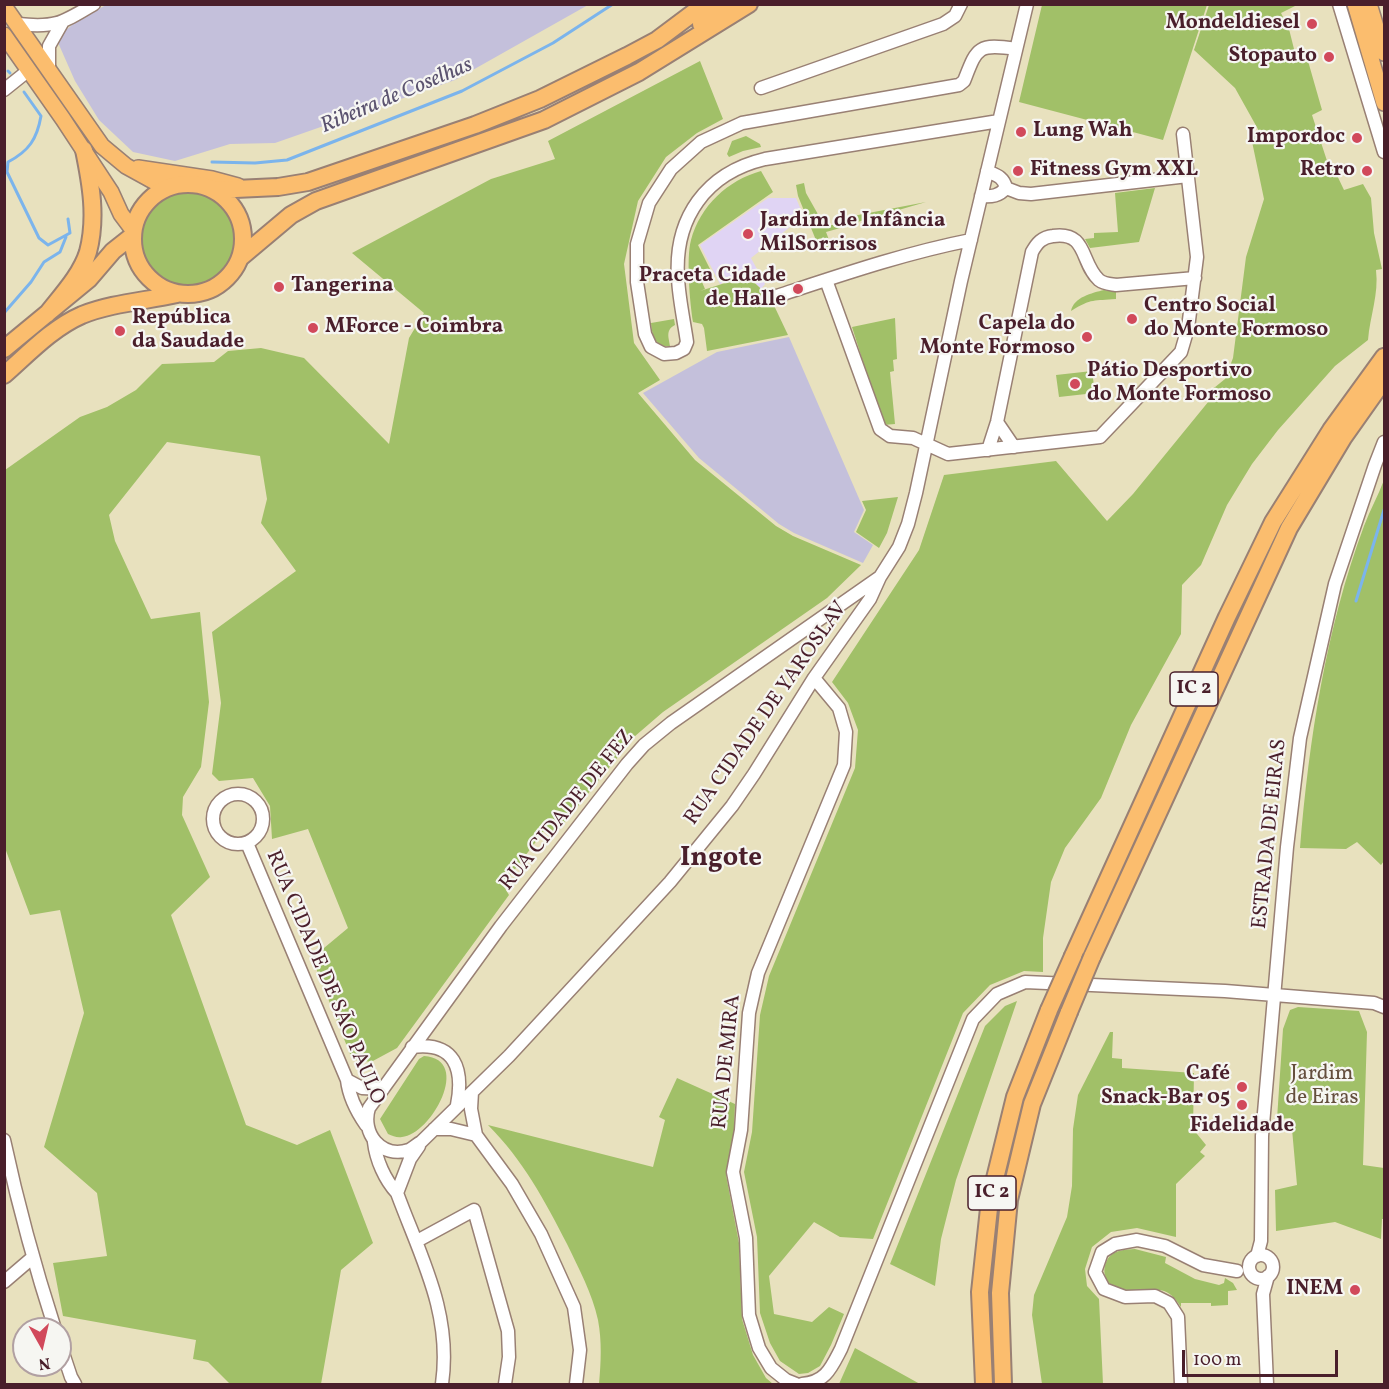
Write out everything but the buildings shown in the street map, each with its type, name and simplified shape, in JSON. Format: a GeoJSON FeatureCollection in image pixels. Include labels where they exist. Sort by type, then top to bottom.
{"type":"FeatureCollection","features":[{"type":"Feature","properties":{"kind":"highway"},"geometry":{"type":"LineString","coordinates":[[627,56],[673,19],[685,4]]}},
{"type":"Feature","properties":{"kind":"highway"},"geometry":{"type":"LineString","coordinates":[[177,294],[159,286],[144,273],[135,256],[132,233],[144,205],[166,188],[190,184],[214,190],[248,189],[308,182],[424,143],[540,99],[627,56],[657,40],[705,4]]}},
{"type":"Feature","properties":{"kind":"highway"},"geometry":{"type":"LineString","coordinates":[[639,72],[724,4]]}},
{"type":"Feature","properties":{"kind":"highway"},"geometry":{"type":"LineString","coordinates":[[4,375],[57,330],[81,316],[109,307],[177,294],[189,295],[212,289],[230,276],[241,257],[291,215],[316,201],[544,120],[639,72],[749,4]]}},
{"type":"Feature","properties":{"kind":"highway"},"geometry":{"type":"LineString","coordinates":[[47,314],[71,284],[87,254],[94,216],[84,150]]}},
{"type":"Feature","properties":{"kind":"highway"},"geometry":{"type":"LineString","coordinates":[[214,190],[229,202],[240,218],[243,238],[241,257]]}},
{"type":"Feature","properties":{"kind":"highway"},"geometry":{"type":"LineString","coordinates":[[4,349],[90,279],[113,251],[132,233]]}},
{"type":"Feature","properties":{"kind":"highway","name":"IC 2"},"geometry":{"type":"LineString","coordinates":[[1003,1384],[1000,1293],[1009,1200],[1032,1104],[1092,957],[1289,528],[1337,434],[1384,357]]}},
{"type":"Feature","properties":{"kind":"highway","name":"IC 2"},"geometry":{"type":"LineString","coordinates":[[984,1384],[980,1292],[990,1199],[1015,1097],[1049,1010],[1227,617],[1273,522],[1337,434],[1384,380]]}},
{"type":"Feature","properties":{"kind":"main road"},"geometry":{"type":"LineString","coordinates":[[1355,4],[1384,103]]}},
{"type":"Feature","properties":{"kind":"main road"},"geometry":{"type":"LineString","coordinates":[[1369,4],[1384,53]]}},
{"type":"Feature","properties":{"kind":"main road"},"geometry":{"type":"LineString","coordinates":[[4,6],[102,146],[126,166],[166,188]]}},
{"type":"Feature","properties":{"kind":"main road"},"geometry":{"type":"LineString","coordinates":[[4,35],[84,150],[111,192],[132,233]]}},
{"type":"Feature","properties":{"kind":"main road"},"geometry":{"type":"LineString","coordinates":[[126,166],[212,179],[248,189]]}},
{"type":"Feature","properties":{"kind":"street"},"geometry":{"type":"LineString","coordinates":[[18,24],[41,26],[62,23],[94,4]]}},
{"type":"Feature","properties":{"kind":"street"},"geometry":{"type":"LineString","coordinates":[[761,88],[943,24],[955,16],[961,4]]}},
{"type":"Feature","properties":{"kind":"street","name":"RUA CIDADE DE YAROSLAV"},"geometry":{"type":"LineString","coordinates":[[458,1105],[509,1056],[670,882],[749,782],[814,678],[870,599],[880,577],[899,547],[908,524],[927,444],[981,196],[1027,4]]}},
{"type":"Feature","properties":{"kind":"street"},"geometry":{"type":"LineString","coordinates":[[1339,4],[1384,153]]}},
{"type":"Feature","properties":{"kind":"street"},"geometry":{"type":"LineString","coordinates":[[49,70],[49,46],[62,23]]}},
{"type":"Feature","properties":{"kind":"street"},"geometry":{"type":"LineString","coordinates":[[999,121],[765,159],[734,170],[702,194],[687,218],[678,248],[678,278],[687,342],[684,349],[676,353],[664,354],[656,351],[648,342],[637,282],[637,244],[650,203],[671,169],[701,142],[742,123],[959,85],[964,81],[969,66],[981,49],[994,45],[1016,49]]}},
{"type":"Feature","properties":{"kind":"street"},"geometry":{"type":"LineString","coordinates":[[5,88],[29,70]]}},
{"type":"Feature","properties":{"kind":"street"},"geometry":{"type":"LineString","coordinates":[[826,280],[880,429],[890,436],[913,438],[948,454],[1100,437],[1181,352],[1188,328],[1197,257],[1183,134]]}},
{"type":"Feature","properties":{"kind":"street"},"geometry":{"type":"LineString","coordinates":[[981,196],[992,197],[1001,194],[1006,188],[1005,182],[999,176],[987,171]]}},
{"type":"Feature","properties":{"kind":"street"},"geometry":{"type":"LineString","coordinates":[[1006,188],[1019,193],[1031,194],[1188,176]]}},
{"type":"Feature","properties":{"kind":"street"},"geometry":{"type":"LineString","coordinates":[[988,450],[997,422],[1032,252],[1036,243],[1048,236],[1065,234],[1074,238],[1097,279],[1104,283],[1116,285],[1195,278]]}},
{"type":"Feature","properties":{"kind":"street"},"geometry":{"type":"LineString","coordinates":[[777,296],[844,273],[933,248],[971,240]]}},
{"type":"Feature","properties":{"kind":"street"},"geometry":{"type":"LineString","coordinates":[[997,422],[1014,447]]}},
{"type":"Feature","properties":{"kind":"street","name":"ESTRADA DE EIRAS"},"geometry":{"type":"LineString","coordinates":[[1262,1256],[1262,1136],[1287,847],[1300,738],[1335,584],[1384,443]]}},
{"type":"Feature","properties":{"kind":"street","name":"RUA CIDADE DE FEZ"},"geometry":{"type":"LineString","coordinates":[[412,1047],[554,857],[644,745],[671,723],[880,577]]}},
{"type":"Feature","properties":{"kind":"street","name":"RUA DE MIRA"},"geometry":{"type":"LineString","coordinates":[[796,1384],[786,1380],[771,1368],[759,1348],[749,1315],[746,1238],[733,1172],[741,1130],[749,1013],[758,973],[844,765],[846,732],[839,708],[814,678]]}},
{"type":"Feature","properties":{"kind":"street"},"geometry":{"type":"LineString","coordinates":[[233,794],[249,796],[261,808],[263,816],[260,833],[247,843],[230,844],[223,840],[213,827],[214,810],[225,797],[233,794]]}},
{"type":"Feature","properties":{"kind":"street","name":"RUA CIDADE DE SÃO PAULO"},"geometry":{"type":"LineString","coordinates":[[247,843],[347,1080],[351,1097],[366,1126]]}},
{"type":"Feature","properties":{"kind":"street"},"geometry":{"type":"LineString","coordinates":[[809,1384],[828,1373],[842,1349],[973,1019],[997,994],[1025,982],[1226,991],[1374,1003],[1384,1007]]}},
{"type":"Feature","properties":{"kind":"street"},"geometry":{"type":"LineString","coordinates":[[374,1142],[385,1149],[409,1150],[421,1142],[458,1105],[460,1077],[452,1057],[435,1047],[425,1045],[412,1047],[369,1108],[366,1117],[366,1126],[374,1142],[375,1153],[390,1185],[397,1193],[436,1296],[441,1318],[442,1384]]}},
{"type":"Feature","properties":{"kind":"street"},"geometry":{"type":"LineString","coordinates":[[347,1080],[362,1088],[383,1089]]}},
{"type":"Feature","properties":{"kind":"street"},"geometry":{"type":"LineString","coordinates":[[472,1092],[471,1109],[476,1135],[512,1184],[541,1234],[574,1307],[580,1350],[576,1384]]}},
{"type":"Feature","properties":{"kind":"street"},"geometry":{"type":"LineString","coordinates":[[434,1129],[451,1129],[476,1135]]}},
{"type":"Feature","properties":{"kind":"street"},"geometry":{"type":"LineString","coordinates":[[4,1140],[32,1258],[51,1317]]}},
{"type":"Feature","properties":{"kind":"street"},"geometry":{"type":"LineString","coordinates":[[397,1193],[410,1159],[421,1142]]}},
{"type":"Feature","properties":{"kind":"street"},"geometry":{"type":"LineString","coordinates":[[417,1241],[474,1210],[508,1331],[509,1357],[505,1384]]}},
{"type":"Feature","properties":{"kind":"street"},"geometry":{"type":"LineString","coordinates":[[1181,1384],[1178,1317],[1169,1303],[1155,1296],[1125,1297],[1104,1289],[1095,1272],[1102,1252],[1115,1244],[1137,1239],[1165,1246],[1203,1265],[1237,1271]]}},
{"type":"Feature","properties":{"kind":"street","name":"ESTRADA DE EIRAS"},"geometry":{"type":"LineString","coordinates":[[1262,1277],[1251,1273],[1249,1265],[1253,1258],[1262,1256],[1273,1262],[1273,1266],[1262,1277],[1267,1384]]}},
{"type":"Feature","properties":{"kind":"street"},"geometry":{"type":"LineString","coordinates":[[4,1282],[32,1258]]}},
{"type":"Feature","properties":{"kind":"shaded area"},"geometry":{"type":"Polygon","coordinates":[[[106,5],[588,5],[455,80],[275,143],[230,144],[175,161],[133,152],[99,120],[75,81],[56,38],[77,21],[106,5]]]}},
{"type":"Feature","properties":{"kind":"shaded area","name":"Jardim de Infância MilSorrisos"},"geometry":{"type":"Polygon","coordinates":[[[768,198],[796,198],[806,222],[795,223],[751,258],[765,284],[761,289],[748,275],[720,284],[700,245],[768,198]]]}},
{"type":"Feature","properties":{"kind":"shaded area"},"geometry":{"type":"Polygon","coordinates":[[[789,337],[864,510],[854,532],[873,545],[863,563],[794,533],[779,524],[699,458],[643,393],[717,352],[789,337]]]}},
{"type":"Feature","properties":{"kind":"green space"},"geometry":{"type":"Polygon","coordinates":[[[1042,5],[1207,5],[1163,140],[1019,102],[1042,5]]]}},
{"type":"Feature","properties":{"kind":"green space"},"geometry":{"type":"Polygon","coordinates":[[[1209,5],[1297,5],[1281,13],[1289,29],[1296,57],[1306,54],[1322,110],[1312,115],[1330,170],[1334,169],[1344,190],[1363,184],[1371,198],[1374,233],[1382,269],[1376,270],[1377,279],[1368,340],[1335,366],[1278,430],[1252,464],[1227,505],[1201,565],[1182,585],[1181,634],[1131,725],[1101,798],[1065,848],[1051,882],[1043,938],[1043,972],[1024,971],[990,985],[963,1013],[873,1239],[840,1237],[814,1222],[769,1276],[774,1314],[812,1322],[829,1307],[844,1314],[820,1366],[808,1373],[799,1374],[780,1361],[770,1343],[760,1313],[757,1237],[744,1172],[752,1132],[760,1015],[769,976],[855,768],[858,730],[848,703],[832,682],[919,550],[944,475],[1056,461],[1107,521],[1133,494],[1213,396],[1209,392],[1225,379],[1233,358],[1246,257],[1264,199],[1250,132],[1259,131],[1235,88],[1194,50],[1209,5]]]}},
{"type":"Feature","properties":{"kind":"green space"},"geometry":{"type":"Polygon","coordinates":[[[700,61],[723,119],[697,133],[666,157],[638,201],[624,264],[634,343],[660,380],[638,393],[695,460],[776,526],[793,536],[861,565],[827,598],[663,712],[634,737],[553,837],[544,831],[503,885],[509,895],[397,1048],[371,1062],[352,1059],[312,958],[348,928],[308,829],[272,839],[270,806],[253,778],[219,781],[212,774],[221,703],[212,632],[296,571],[261,523],[267,499],[260,456],[167,442],[109,515],[115,541],[151,619],[200,612],[209,702],[201,767],[183,797],[182,815],[210,877],[171,915],[246,1125],[297,1145],[330,1130],[373,1243],[341,1270],[321,1384],[230,1384],[208,1362],[193,1359],[196,1340],[63,1316],[53,1263],[107,1256],[97,1193],[44,1147],[84,1013],[60,910],[30,915],[5,848],[5,470],[80,417],[107,407],[136,390],[162,364],[214,362],[228,351],[261,348],[304,358],[389,444],[409,338],[424,313],[352,253],[491,179],[555,159],[548,141],[700,61]]]}},
{"type":"Feature","properties":{"kind":"green space"},"geometry":{"type":"Polygon","coordinates":[[[746,136],[760,144],[761,147],[729,157],[727,154],[732,141],[746,136]]]}},
{"type":"Feature","properties":{"kind":"green space"},"geometry":{"type":"Polygon","coordinates":[[[761,171],[773,192],[698,245],[714,277],[702,282],[705,289],[700,291],[747,276],[770,297],[788,335],[707,351],[704,328],[702,324],[693,322],[689,269],[691,240],[701,216],[717,196],[737,181],[761,171]]]}},
{"type":"Feature","properties":{"kind":"green space"},"geometry":{"type":"Polygon","coordinates":[[[804,183],[806,193],[824,225],[843,225],[844,227],[826,232],[831,245],[820,250],[798,196],[796,185],[804,183]]]}},
{"type":"Feature","properties":{"kind":"green space"},"geometry":{"type":"Polygon","coordinates":[[[1155,188],[1139,242],[1090,248],[1085,239],[1094,238],[1094,233],[1118,232],[1115,193],[1155,188]]]}},
{"type":"Feature","properties":{"kind":"green space"},"geometry":{"type":"Polygon","coordinates":[[[187,192],[205,196],[221,206],[231,222],[235,240],[231,258],[221,274],[205,284],[187,288],[169,284],[153,274],[143,258],[139,240],[143,222],[153,206],[169,196],[187,192]]]}},
{"type":"Feature","properties":{"kind":"green space"},"geometry":{"type":"Polygon","coordinates":[[[926,202],[854,223],[853,216],[926,202]]]}},
{"type":"Feature","properties":{"kind":"green space"},"geometry":{"type":"Polygon","coordinates":[[[1104,290],[1116,292],[1116,299],[1089,302],[1071,311],[1080,299],[1104,290]]]}},
{"type":"Feature","properties":{"kind":"green space"},"geometry":{"type":"Polygon","coordinates":[[[895,318],[897,359],[893,360],[894,371],[890,372],[895,424],[883,425],[852,327],[895,318]]]}},
{"type":"Feature","properties":{"kind":"green space"},"geometry":{"type":"Polygon","coordinates":[[[674,319],[675,325],[669,332],[670,346],[661,345],[653,336],[651,323],[674,319]]]}},
{"type":"Feature","properties":{"kind":"green space","name":"Pátio Desportivo do Monte Formoso"},"geometry":{"type":"Polygon","coordinates":[[[1092,371],[1095,393],[1059,397],[1056,375],[1092,371]]]}},
{"type":"Feature","properties":{"kind":"green space"},"geometry":{"type":"Polygon","coordinates":[[[1384,480],[1384,861],[1381,865],[1357,842],[1346,849],[1300,848],[1308,766],[1329,644],[1364,526],[1384,480]]]}},
{"type":"Feature","properties":{"kind":"green space"},"geometry":{"type":"Polygon","coordinates":[[[898,497],[887,533],[879,548],[856,532],[866,510],[862,501],[898,497]]]}},
{"type":"Feature","properties":{"kind":"green space"},"geometry":{"type":"Polygon","coordinates":[[[1017,1001],[956,1180],[941,1239],[935,1286],[890,1264],[985,1026],[1005,1006],[1017,1001]]]}},
{"type":"Feature","properties":{"kind":"green space","name":"Jardim de Eiras"},"geometry":{"type":"Polygon","coordinates":[[[1298,1007],[1359,1011],[1367,1032],[1363,1165],[1384,1168],[1384,1219],[1382,1219],[1381,1239],[1335,1222],[1276,1231],[1275,1190],[1297,1185],[1291,1118],[1277,1119],[1283,1029],[1290,1010],[1298,1007]]]}},
{"type":"Feature","properties":{"kind":"green space"},"geometry":{"type":"Polygon","coordinates":[[[1110,1032],[1113,1032],[1112,1058],[1122,1059],[1122,1068],[1194,1073],[1193,1129],[1206,1145],[1200,1152],[1205,1156],[1176,1184],[1176,1237],[1137,1228],[1111,1232],[1092,1247],[1085,1269],[1087,1286],[1099,1299],[1103,1384],[1042,1384],[1032,1315],[1034,1295],[1067,1217],[1072,1186],[1073,1129],[1078,1095],[1110,1032]]]}},
{"type":"Feature","properties":{"kind":"green space"},"geometry":{"type":"Polygon","coordinates":[[[424,1056],[438,1060],[445,1070],[446,1082],[442,1097],[425,1124],[413,1133],[395,1137],[388,1134],[380,1119],[419,1059],[424,1056]]]}},
{"type":"Feature","properties":{"kind":"green space"},"geometry":{"type":"Polygon","coordinates":[[[677,1078],[735,1104],[734,1133],[726,1175],[739,1243],[742,1319],[753,1355],[766,1378],[773,1384],[599,1384],[601,1352],[599,1328],[585,1281],[542,1197],[512,1152],[488,1125],[653,1167],[665,1120],[659,1117],[677,1078]]]}},
{"type":"Feature","properties":{"kind":"green space"},"geometry":{"type":"Polygon","coordinates":[[[1135,1249],[1166,1257],[1165,1263],[1195,1279],[1219,1285],[1224,1283],[1225,1278],[1233,1283],[1237,1290],[1228,1291],[1228,1305],[1181,1303],[1181,1307],[1172,1296],[1164,1291],[1157,1289],[1122,1290],[1114,1287],[1104,1273],[1108,1259],[1118,1251],[1135,1249]]]}},
{"type":"Feature","properties":{"kind":"green space"},"geometry":{"type":"Polygon","coordinates":[[[855,1348],[920,1384],[839,1384],[855,1348]]]}},
{"type":"Feature","properties":{"kind":"waterway","name":"Ribeira de Coselhas"},"geometry":{"type":"LineString","coordinates":[[212,162],[255,163],[287,160],[462,91],[553,43],[613,4]]}},
{"type":"Feature","properties":{"kind":"waterway"},"geometry":{"type":"LineString","coordinates":[[24,92],[41,116],[31,144],[8,162],[7,172],[39,238],[48,245],[70,233],[68,219]]}},
{"type":"Feature","properties":{"kind":"waterway","name":"Ribeira de Coselhas"},"geometry":{"type":"LineString","coordinates":[[4,313],[31,282],[44,262],[60,252],[66,237]]}},
{"type":"Feature","properties":{"kind":"waterway"},"geometry":{"type":"LineString","coordinates":[[1356,601],[1384,510]]}},
{"type":"Feature","properties":{"kind":"place","name":"Mondeldiesel"},"geometry":{"type":"Point","coordinates":[1312,24]}},
{"type":"Feature","properties":{"kind":"place","name":"Stopauto"},"geometry":{"type":"Point","coordinates":[1329,57]}},
{"type":"Feature","properties":{"kind":"place","name":"Lung Wah"},"geometry":{"type":"Point","coordinates":[1021,132]}},
{"type":"Feature","properties":{"kind":"place","name":"Impordoc"},"geometry":{"type":"Point","coordinates":[1357,138]}},
{"type":"Feature","properties":{"kind":"place","name":"Fitness Gym XXL"},"geometry":{"type":"Point","coordinates":[1018,171]}},
{"type":"Feature","properties":{"kind":"place","name":"Retro"},"geometry":{"type":"Point","coordinates":[1367,171]}},
{"type":"Feature","properties":{"kind":"place","name":"Jardim de Infância MilSorrisos"},"geometry":{"type":"Point","coordinates":[748,234]}},
{"type":"Feature","properties":{"kind":"place","name":"Tangerina"},"geometry":{"type":"Point","coordinates":[279,287]}},
{"type":"Feature","properties":{"kind":"place","name":"Praceta Cidade de Halle"},"geometry":{"type":"Point","coordinates":[798,289]}},
{"type":"Feature","properties":{"kind":"place","name":"Centro Social do Monte Formoso"},"geometry":{"type":"Point","coordinates":[1132,319]}},
{"type":"Feature","properties":{"kind":"place","name":"MForce - Coimbra"},"geometry":{"type":"Point","coordinates":[313,328]}},
{"type":"Feature","properties":{"kind":"place","name":"República da Saudade"},"geometry":{"type":"Point","coordinates":[120,331]}},
{"type":"Feature","properties":{"kind":"place","name":"Capela do Monte Formoso"},"geometry":{"type":"Point","coordinates":[1087,337]}},
{"type":"Feature","properties":{"kind":"place","name":"Pátio Desportivo do Monte Formoso"},"geometry":{"type":"Point","coordinates":[1075,384]}},
{"type":"Feature","properties":{"kind":"place","name":"Café Snack-Bar 05"},"geometry":{"type":"Point","coordinates":[1242,1087]}},
{"type":"Feature","properties":{"kind":"place","name":"Fidelidade"},"geometry":{"type":"Point","coordinates":[1242,1105]}},
{"type":"Feature","properties":{"kind":"place","name":"INEM"},"geometry":{"type":"Point","coordinates":[1355,1290]}},
{"type":"Feature","properties":{"kind":"district","name":"Ingote"},"geometry":{"type":"Point","coordinates":[721,860]}}]}
